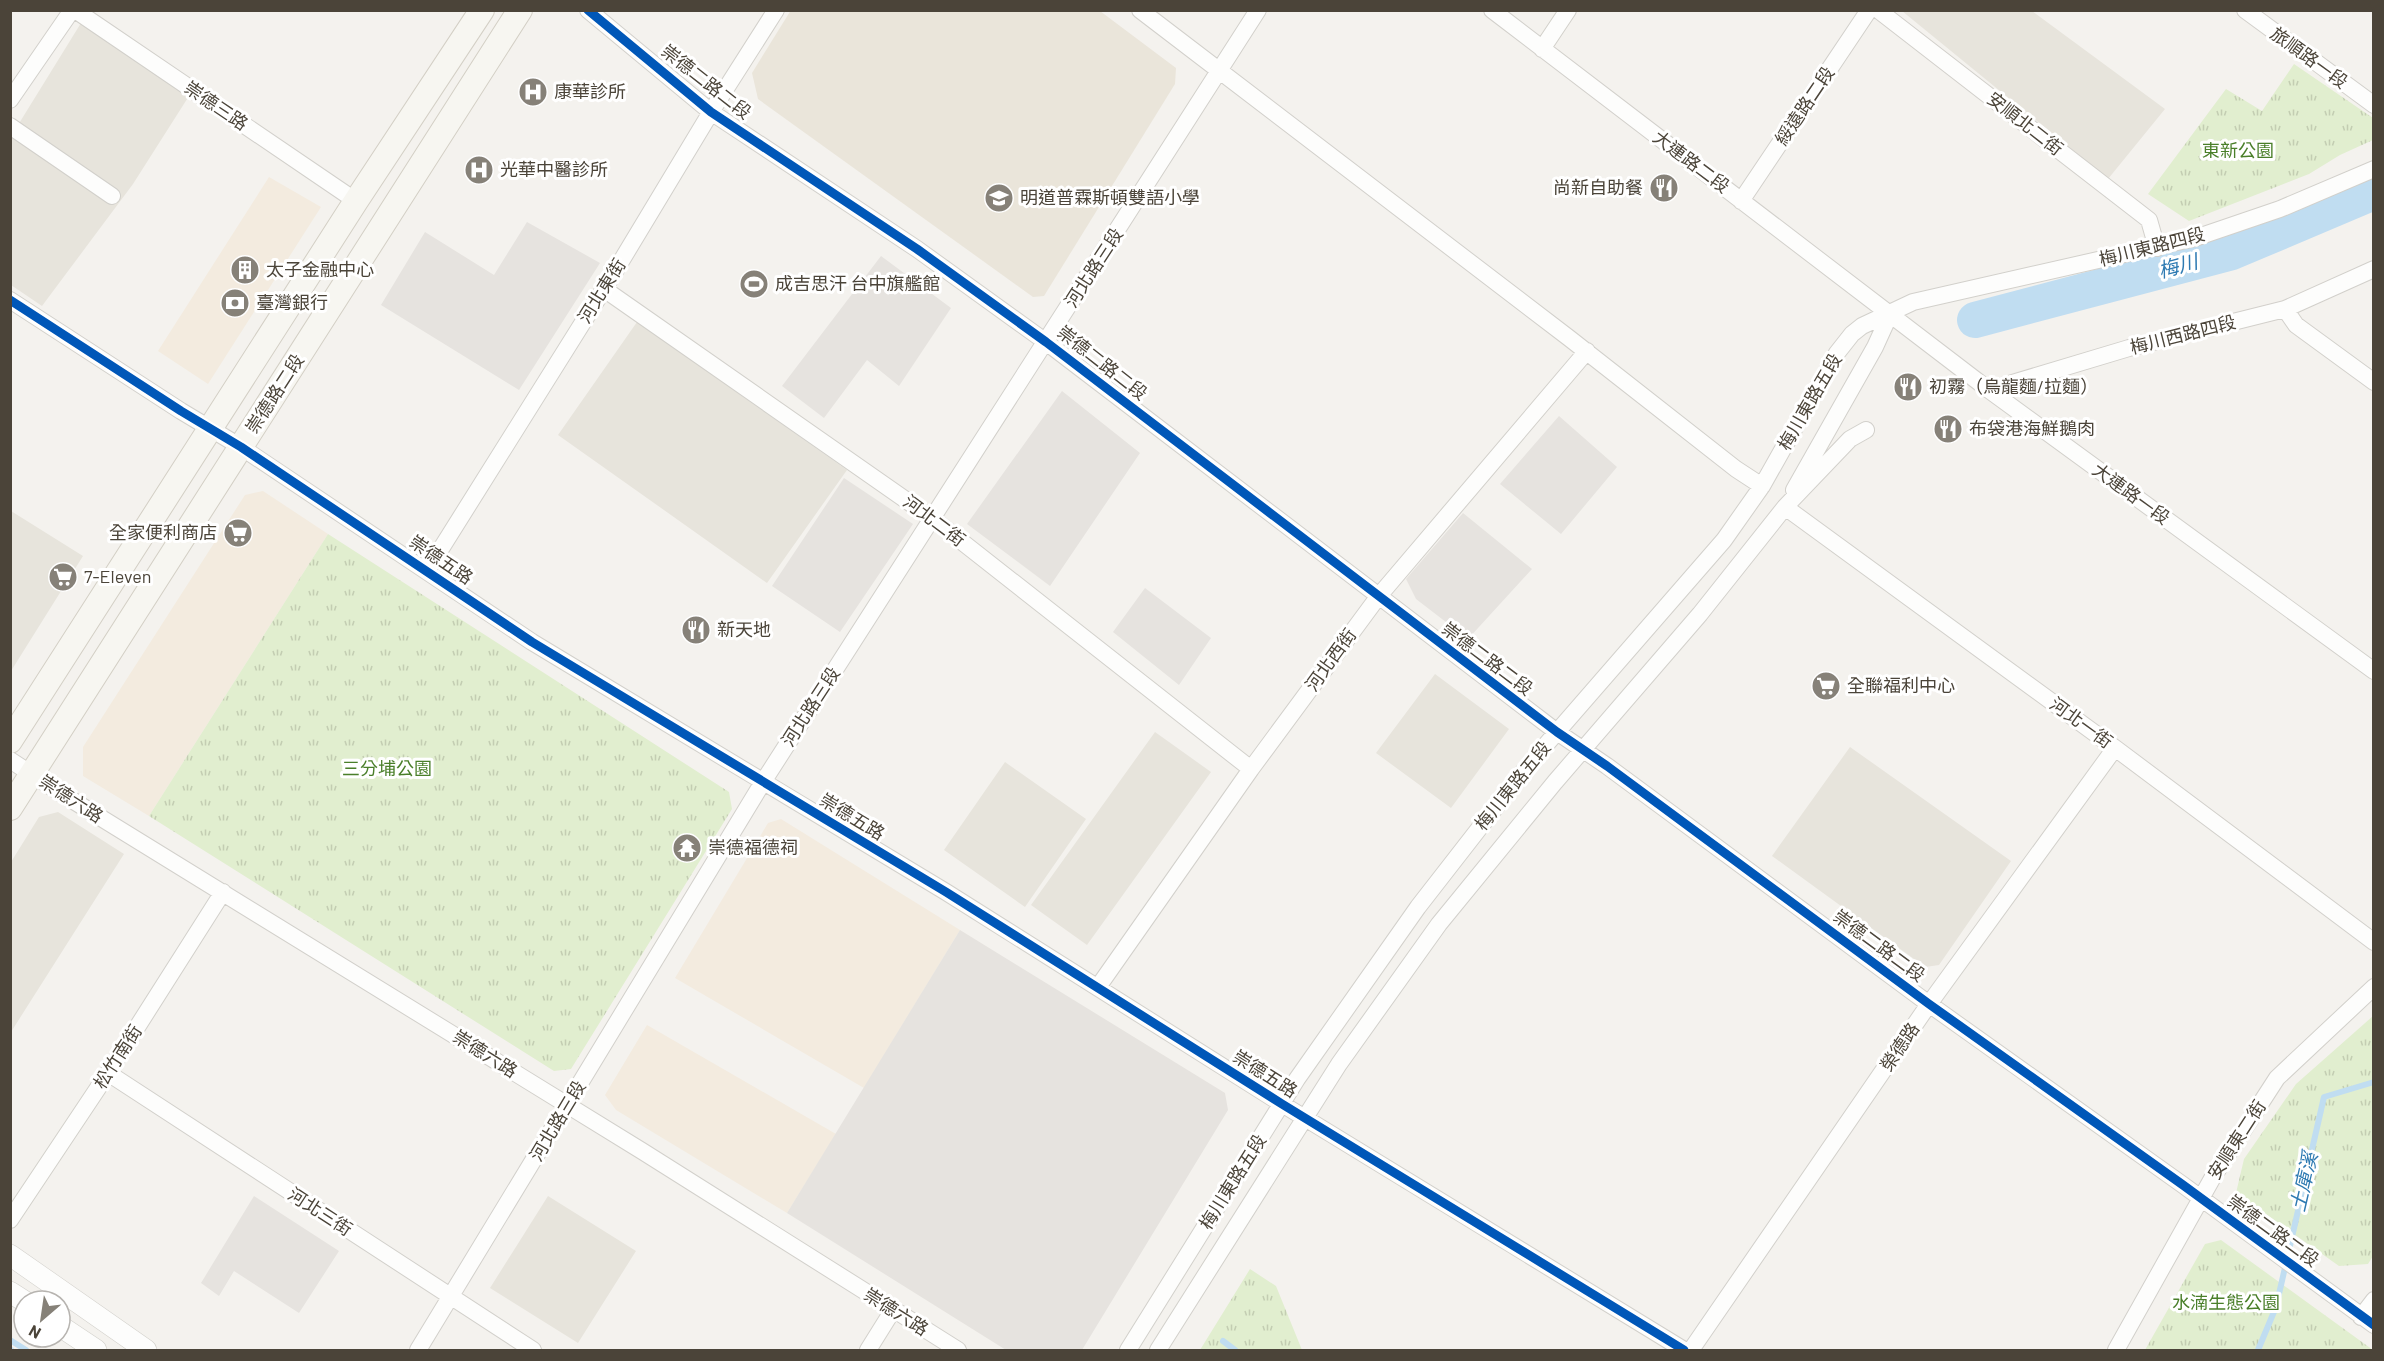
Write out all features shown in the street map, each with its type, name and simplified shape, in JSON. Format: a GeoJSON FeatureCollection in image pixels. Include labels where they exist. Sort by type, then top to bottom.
{"type":"FeatureCollection","features":[{"type":"Feature","properties":{"kind":"main road","name":"崇德路二段"},"geometry":{"type":"LineString","coordinates":[[10,741],[209,428],[482,10]]}},
{"type":"Feature","properties":{"kind":"main road","name":"崇德路二段"},"geometry":{"type":"LineString","coordinates":[[10,807],[520,10]]}},
{"type":"Feature","properties":{"kind":"street"},"geometry":{"type":"LineString","coordinates":[[10,100],[74,10]]}},
{"type":"Feature","properties":{"kind":"street","name":"崇德三路"},"geometry":{"type":"LineString","coordinates":[[74,10],[356,201]]}},
{"type":"Feature","properties":{"kind":"street","name":"崇德二路二段"},"geometry":{"type":"LineString","coordinates":[[588,10],[711,112],[917,249],[1046,342],[1557,732],[1929,1004],[2201,1198],[2367,1321]]}},
{"type":"Feature","properties":{"kind":"street","name":"河北東街"},"geometry":{"type":"LineString","coordinates":[[427,571],[776,10]]}},
{"type":"Feature","properties":{"kind":"street"},"geometry":{"type":"LineString","coordinates":[[1140,10],[1587,351],[1736,469],[1762,486]]}},
{"type":"Feature","properties":{"kind":"street","name":"河北路三段"},"geometry":{"type":"LineString","coordinates":[[418,1350],[763,782],[1258,10]]}},
{"type":"Feature","properties":{"kind":"street","name":"大連路二段"},"geometry":{"type":"LineString","coordinates":[[1492,10],[1890,314]]}},
{"type":"Feature","properties":{"kind":"street"},"geometry":{"type":"LineString","coordinates":[[1542,49],[1568,10]]}},
{"type":"Feature","properties":{"kind":"street","name":"綏遠路二段"},"geometry":{"type":"LineString","coordinates":[[1741,201],[1869,10]]}},
{"type":"Feature","properties":{"kind":"street","name":"安順北二街"},"geometry":{"type":"LineString","coordinates":[[1878,10],[2149,220],[2157,248]]}},
{"type":"Feature","properties":{"kind":"street","name":"旅順路一段"},"geometry":{"type":"LineString","coordinates":[[2245,10],[2373,105]]}},
{"type":"Feature","properties":{"kind":"street"},"geometry":{"type":"LineString","coordinates":[[10,126],[112,196]]}},
{"type":"Feature","properties":{"kind":"street","name":"梅川東路四段"},"geometry":{"type":"LineString","coordinates":[[1890,314],[1913,302],[2157,248],[2280,209],[2373,169]]}},
{"type":"Feature","properties":{"kind":"street","name":"梅川西路四段"},"geometry":{"type":"LineString","coordinates":[[1989,390],[2129,348],[2285,309],[2373,269]]}},
{"type":"Feature","properties":{"kind":"street","name":"河北二街"},"geometry":{"type":"LineString","coordinates":[[604,289],[933,519],[1251,769]]}},
{"type":"Feature","properties":{"kind":"street","name":"崇德五路"},"geometry":{"type":"LineString","coordinates":[[10,300],[241,447],[532,642],[1098,987],[1306,1119],[1684,1350]]}},
{"type":"Feature","properties":{"kind":"street"},"geometry":{"type":"LineString","coordinates":[[2285,309],[2296,325],[2373,382]]}},
{"type":"Feature","properties":{"kind":"street","name":"大連路一段"},"geometry":{"type":"LineString","coordinates":[[1890,314],[1989,390],[2373,671]]}},
{"type":"Feature","properties":{"kind":"street","name":"梅川東路五段"},"geometry":{"type":"LineString","coordinates":[[1128,1350],[1297,1079],[1418,907],[1557,732],[1711,556],[1762,486],[1837,353],[1852,334],[1862,326],[1890,314]]}},
{"type":"Feature","properties":{"kind":"street","name":"梅川東路五段"},"geometry":{"type":"LineString","coordinates":[[1785,507],[1875,346],[1890,314]]}},
{"type":"Feature","properties":{"kind":"street","name":"河北西街"},"geometry":{"type":"LineString","coordinates":[[1098,987],[1251,769],[1378,597],[1587,351]]}},
{"type":"Feature","properties":{"kind":"street","name":"梅川東路五段"},"geometry":{"type":"LineString","coordinates":[[1158,1350],[1339,1064],[1439,924],[1582,750],[1700,614],[1785,507],[1850,439],[1866,430]]}},
{"type":"Feature","properties":{"kind":"street","name":"河北一街"},"geometry":{"type":"LineString","coordinates":[[1785,507],[2115,748],[2373,942]]}},
{"type":"Feature","properties":{"kind":"street","name":"榮德路"},"geometry":{"type":"LineString","coordinates":[[1691,1350],[1929,1004],[2115,748]]}},
{"type":"Feature","properties":{"kind":"street","name":"崇德六路"},"geometry":{"type":"LineString","coordinates":[[10,760],[957,1350]]}},
{"type":"Feature","properties":{"kind":"street","name":"松竹南街"},"geometry":{"type":"LineString","coordinates":[[10,1220],[108,1073],[223,892]]}},
{"type":"Feature","properties":{"kind":"street","name":"安順東二街"},"geometry":{"type":"LineString","coordinates":[[2116,1350],[2201,1198],[2277,1078],[2373,987]]}},
{"type":"Feature","properties":{"kind":"street","name":"河北三街"},"geometry":{"type":"LineString","coordinates":[[108,1073],[533,1350]]}},
{"type":"Feature","properties":{"kind":"street"},"geometry":{"type":"LineString","coordinates":[[10,1255],[146,1350]]}},
{"type":"Feature","properties":{"kind":"street"},"geometry":{"type":"LineString","coordinates":[[2367,1321],[2373,1300]]}},
{"type":"Feature","properties":{"kind":"street"},"geometry":{"type":"LineString","coordinates":[[868,1350],[893,1310]]}},
{"type":"Feature","properties":{"kind":"street"},"geometry":{"type":"LineString","coordinates":[[72,1334],[96,1350]]}},
{"type":"Feature","properties":{"kind":"shaded area","name":"明道普霖斯頓雙語小學"},"geometry":{"type":"Polygon","coordinates":[[[791,10],[1100,11],[1176,68],[1175,84],[1044,296],[1033,297],[758,99],[752,73],[791,10]]]}},
{"type":"Feature","properties":{"kind":"shaded area"},"geometry":{"type":"Polygon","coordinates":[[[1902,11],[2032,11],[2165,109],[2108,179],[1902,11]]]}},
{"type":"Feature","properties":{"kind":"shaded area"},"geometry":{"type":"Polygon","coordinates":[[[81,23],[189,96],[133,184],[42,306],[11,285],[10,138],[81,23]]]}},
{"type":"Feature","properties":{"kind":"shaded area","name":"太子金融中心"},"geometry":{"type":"Polygon","coordinates":[[[269,177],[321,207],[208,384],[158,351],[269,177]]]}},
{"type":"Feature","properties":{"kind":"shaded area"},"geometry":{"type":"Polygon","coordinates":[[[527,222],[600,263],[519,390],[381,305],[425,232],[494,275],[527,222]]]}},
{"type":"Feature","properties":{"kind":"shaded area"},"geometry":{"type":"Polygon","coordinates":[[[881,256],[951,308],[899,386],[867,360],[824,418],[782,386],[881,256]]]}},
{"type":"Feature","properties":{"kind":"shaded area"},"geometry":{"type":"Polygon","coordinates":[[[637,322],[847,470],[767,583],[558,435],[637,322]]]}},
{"type":"Feature","properties":{"kind":"shaded area"},"geometry":{"type":"Polygon","coordinates":[[[1062,391],[1140,453],[1050,586],[967,524],[1062,391]]]}},
{"type":"Feature","properties":{"kind":"shaded area"},"geometry":{"type":"Polygon","coordinates":[[[1559,416],[1617,467],[1561,534],[1500,484],[1559,416]]]}},
{"type":"Feature","properties":{"kind":"shaded area"},"geometry":{"type":"Polygon","coordinates":[[[844,478],[913,524],[840,632],[772,586],[844,478]]]}},
{"type":"Feature","properties":{"kind":"shaded area"},"geometry":{"type":"Polygon","coordinates":[[[263,491],[328,534],[149,816],[83,776],[83,747],[245,495],[263,491]]]}},
{"type":"Feature","properties":{"kind":"shaded area"},"geometry":{"type":"Polygon","coordinates":[[[11,511],[83,556],[11,671],[11,511]]]}},
{"type":"Feature","properties":{"kind":"shaded area"},"geometry":{"type":"Polygon","coordinates":[[[1463,513],[1532,569],[1468,639],[1416,599],[1406,579],[1463,513]]]}},
{"type":"Feature","properties":{"kind":"shaded area"},"geometry":{"type":"Polygon","coordinates":[[[1145,588],[1211,638],[1179,685],[1113,632],[1145,588]]]}},
{"type":"Feature","properties":{"kind":"shaded area"},"geometry":{"type":"Polygon","coordinates":[[[1435,674],[1509,729],[1451,808],[1376,753],[1435,674]]]}},
{"type":"Feature","properties":{"kind":"shaded area"},"geometry":{"type":"Polygon","coordinates":[[[1155,732],[1211,772],[1087,945],[1031,905],[1155,732]]]}},
{"type":"Feature","properties":{"kind":"shaded area"},"geometry":{"type":"Polygon","coordinates":[[[1850,747],[2011,861],[1939,965],[1925,967],[1772,856],[1850,747]]]}},
{"type":"Feature","properties":{"kind":"shaded area"},"geometry":{"type":"Polygon","coordinates":[[[1005,762],[1086,819],[1025,907],[944,850],[1005,762]]]}},
{"type":"Feature","properties":{"kind":"shaded area"},"geometry":{"type":"Polygon","coordinates":[[[58,812],[124,854],[11,1032],[11,862],[39,817],[58,812]]]}},
{"type":"Feature","properties":{"kind":"shaded area"},"geometry":{"type":"Polygon","coordinates":[[[781,819],[960,930],[864,1088],[675,978],[768,823],[781,819]]]}},
{"type":"Feature","properties":{"kind":"shaded area"},"geometry":{"type":"Polygon","coordinates":[[[960,930],[1225,1093],[1228,1110],[1082,1350],[1006,1350],[787,1213],[960,930]]]}},
{"type":"Feature","properties":{"kind":"shaded area"},"geometry":{"type":"Polygon","coordinates":[[[647,1025],[836,1134],[787,1213],[616,1110],[605,1095],[647,1025]]]}},
{"type":"Feature","properties":{"kind":"shaded area"},"geometry":{"type":"Polygon","coordinates":[[[254,1196],[339,1251],[299,1313],[234,1271],[219,1296],[201,1283],[254,1196]]]}},
{"type":"Feature","properties":{"kind":"shaded area"},"geometry":{"type":"Polygon","coordinates":[[[548,1196],[636,1251],[578,1343],[490,1288],[548,1196]]]}},
{"type":"Feature","properties":{"kind":"green space","name":"東新公園"},"geometry":{"type":"Polygon","coordinates":[[[2294,64],[2373,118],[2373,140],[2340,155],[2309,174],[2189,221],[2148,194],[2226,89],[2262,111],[2294,64]]]}},
{"type":"Feature","properties":{"kind":"green space","name":"三分埔公園"},"geometry":{"type":"Polygon","coordinates":[[[328,534],[729,792],[732,809],[571,1069],[554,1071],[149,816],[328,534]]]}},
{"type":"Feature","properties":{"kind":"green space"},"geometry":{"type":"Polygon","coordinates":[[[2373,1016],[2373,1256],[2368,1264],[2339,1266],[2236,1193],[2244,1159],[2296,1084],[2373,1016]]]}},
{"type":"Feature","properties":{"kind":"green space","name":"水湳生態公園"},"geometry":{"type":"Polygon","coordinates":[[[2221,1240],[2373,1350],[2145,1350],[2205,1244],[2221,1240]]]}},
{"type":"Feature","properties":{"kind":"green space"},"geometry":{"type":"Polygon","coordinates":[[[1250,1269],[1276,1286],[1302,1350],[1200,1350],[1250,1269]]]}},
{"type":"Feature","properties":{"kind":"waterway","name":"梅川"},"geometry":{"type":"LineString","coordinates":[[1975,320],[2232,252],[2374,192]]}},
{"type":"Feature","properties":{"kind":"waterway","name":"土庫溪"},"geometry":{"type":"LineString","coordinates":[[2258,1350],[2276,1307],[2324,1097],[2374,1082]]}},
{"type":"Feature","properties":{"kind":"waterway"},"geometry":{"type":"LineString","coordinates":[[10,1340],[26,1350]]}},
{"type":"Feature","properties":{"kind":"waterway","name":"土庫溪"},"geometry":{"type":"LineString","coordinates":[[1223,1341],[1235,1350]]}},
{"type":"Feature","properties":{"kind":"cycle path"},"geometry":{"type":"LineString","coordinates":[[588,10],[711,112],[917,249],[1046,342],[1557,732],[1607,766],[1929,1004],[2183,1185],[2374,1325]]}},
{"type":"Feature","properties":{"kind":"cycle path"},"geometry":{"type":"LineString","coordinates":[[10,300],[181,411],[241,447],[532,642],[946,892],[1282,1104],[1684,1350]]}},
{"type":"Feature","properties":{"kind":"place","name":"康華診所"},"geometry":{"type":"Point","coordinates":[533,92]}},
{"type":"Feature","properties":{"kind":"place","name":"光華中醫診所"},"geometry":{"type":"Point","coordinates":[479,170]}},
{"type":"Feature","properties":{"kind":"place","name":"尚新自助餐"},"geometry":{"type":"Point","coordinates":[1664,188]}},
{"type":"Feature","properties":{"kind":"place","name":"明道普霖斯頓雙語小學"},"geometry":{"type":"Point","coordinates":[999,198]}},
{"type":"Feature","properties":{"kind":"place","name":"太子金融中心"},"geometry":{"type":"Point","coordinates":[245,270]}},
{"type":"Feature","properties":{"kind":"place","name":"成吉思汗 台中旗艦館"},"geometry":{"type":"Point","coordinates":[754,284]}},
{"type":"Feature","properties":{"kind":"place","name":"臺灣銀行"},"geometry":{"type":"Point","coordinates":[235,303]}},
{"type":"Feature","properties":{"kind":"place","name":"初霧（烏龍麵/拉麵）"},"geometry":{"type":"Point","coordinates":[1908,387]}},
{"type":"Feature","properties":{"kind":"place","name":"布袋港海鮮鵝肉"},"geometry":{"type":"Point","coordinates":[1948,429]}},
{"type":"Feature","properties":{"kind":"place","name":"全家便利商店"},"geometry":{"type":"Point","coordinates":[238,533]}},
{"type":"Feature","properties":{"kind":"place","name":"7-Eleven"},"geometry":{"type":"Point","coordinates":[63,577]}},
{"type":"Feature","properties":{"kind":"place","name":"新天地"},"geometry":{"type":"Point","coordinates":[696,630]}},
{"type":"Feature","properties":{"kind":"place","name":"全聯福利中心"},"geometry":{"type":"Point","coordinates":[1826,686]}},
{"type":"Feature","properties":{"kind":"place","name":"崇德福德祠"},"geometry":{"type":"Point","coordinates":[687,848]}}]}
